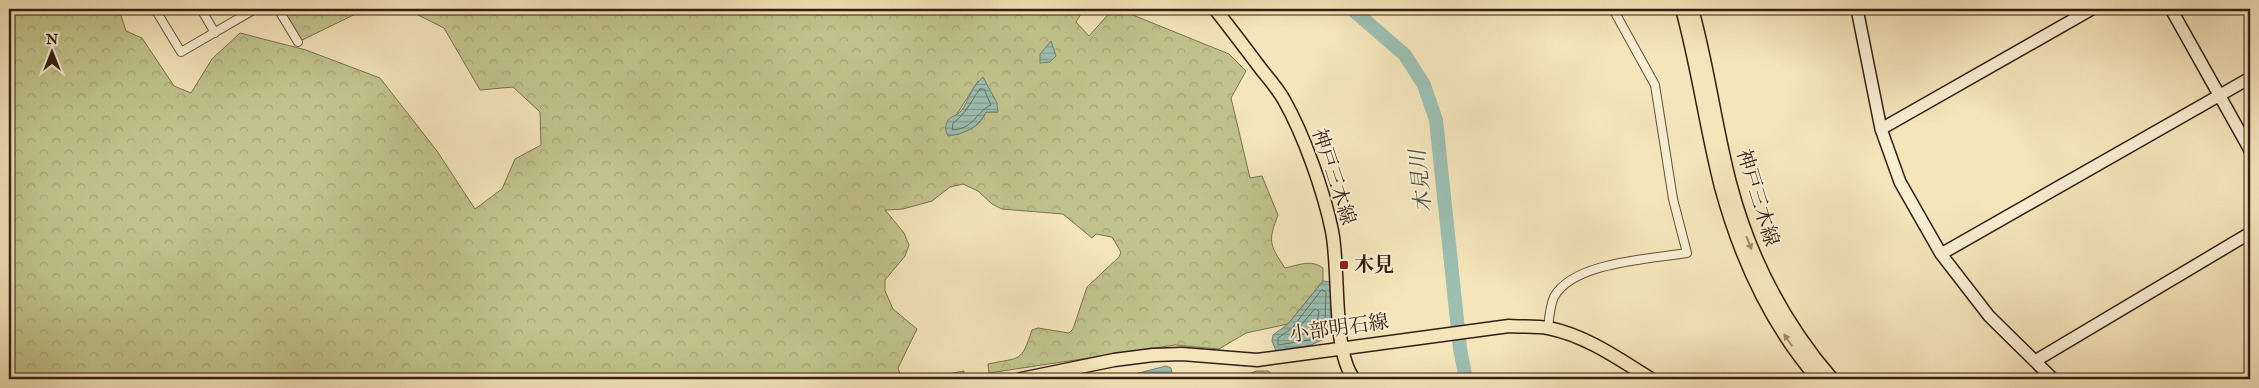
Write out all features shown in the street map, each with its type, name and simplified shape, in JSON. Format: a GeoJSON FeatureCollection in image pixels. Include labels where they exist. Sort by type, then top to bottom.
{"type":"FeatureCollection","features":[{"type":"Feature","properties":{"kind":"main road","name":"神戸三木線"},"geometry":{"type":"LineString","coordinates":[[1215,9],[1284,99],[1299,130],[1325,204],[1332,232],[1337,268],[1341,347],[1347,370],[1354,379]]}},
{"type":"Feature","properties":{"kind":"main road","name":"神戸三木線"},"geometry":{"type":"LineString","coordinates":[[1682,9],[1721,186],[1733,229],[1766,304],[1787,339],[1818,379]]}},
{"type":"Feature","properties":{"kind":"main road","name":"神戸三木線"},"geometry":{"type":"LineString","coordinates":[[1692,9],[1730,182],[1743,226],[1776,300],[1797,334],[1832,379]]}},
{"type":"Feature","properties":{"kind":"main road","name":"小部明石線"},"geometry":{"type":"LineString","coordinates":[[1021,379],[1114,360],[1153,355],[1182,354],[1257,360],[1437,334],[1510,326],[1548,328],[1574,336],[1601,349],[1651,379]]}},
{"type":"Feature","properties":{"kind":"street"},"geometry":{"type":"LineString","coordinates":[[155,9],[181,52],[250,10]]}},
{"type":"Feature","properties":{"kind":"street"},"geometry":{"type":"LineString","coordinates":[[201,9],[215,32]]}},
{"type":"Feature","properties":{"kind":"street"},"geometry":{"type":"LineString","coordinates":[[278,9],[298,42]]}},
{"type":"Feature","properties":{"kind":"street"},"geometry":{"type":"LineString","coordinates":[[1548,328],[1553,299],[1562,286],[1576,275],[1594,269],[1686,253],[1673,198],[1655,84],[1613,9]]}},
{"type":"Feature","properties":{"kind":"street"},"geometry":{"type":"LineString","coordinates":[[1857,9],[1881,129],[1900,182],[1941,254],[1989,316],[2053,379]]}},
{"type":"Feature","properties":{"kind":"street"},"geometry":{"type":"LineString","coordinates":[[1881,129],[2092,9]]}},
{"type":"Feature","properties":{"kind":"street"},"geometry":{"type":"LineString","coordinates":[[2171,9],[2250,150]]}},
{"type":"Feature","properties":{"kind":"street"},"geometry":{"type":"LineString","coordinates":[[1941,254],[2220,97],[2250,78]]}},
{"type":"Feature","properties":{"kind":"street"},"geometry":{"type":"LineString","coordinates":[[2035,361],[2250,233]]}},
{"type":"Feature","properties":{"kind":"green space"},"geometry":{"type":"Polygon","coordinates":[[[9,9],[119,9],[126,31],[142,38],[174,86],[191,93],[212,59],[240,33],[306,50],[380,78],[437,151],[475,209],[502,189],[515,159],[541,145],[540,112],[513,87],[480,90],[444,28],[406,9],[1084,9],[1076,22],[1089,36],[1113,9],[1118,9],[1229,54],[1246,71],[1231,98],[1250,178],[1262,176],[1278,215],[1272,237],[1273,248],[1285,268],[1309,263],[1323,268],[1323,281],[1288,324],[1246,333],[1219,349],[1175,345],[989,373],[988,364],[1014,359],[1022,353],[1032,330],[1038,328],[1069,333],[1073,329],[1087,287],[1119,257],[1121,252],[1112,237],[1096,234],[1092,238],[1063,214],[1002,209],[992,204],[978,191],[963,184],[950,187],[932,201],[903,209],[885,210],[904,233],[909,245],[905,256],[885,280],[885,291],[893,309],[917,329],[898,368],[902,379],[9,379],[9,9]],[[978,81],[957,114],[957,135],[977,125],[986,112],[998,112],[978,81]]]}},
{"type":"Feature","properties":{"kind":"green space"},"geometry":{"type":"Polygon","coordinates":[[[278,9],[366,9],[298,42],[278,9]]]}},
{"type":"Feature","properties":{"kind":"green space"},"geometry":{"type":"Polygon","coordinates":[[[964,371],[963,379],[922,379],[964,371]]]}},
{"type":"Feature","properties":{"kind":"green space"},"geometry":{"type":"Polygon","coordinates":[[[1256,371],[1268,371],[1278,379],[1238,379],[1256,371]]]}},
{"type":"Feature","properties":{"kind":"water"},"geometry":{"type":"Polygon","coordinates":[[[1051,41],[1056,56],[1050,62],[1040,63],[1040,54],[1051,41]]]}},
{"type":"Feature","properties":{"kind":"water"},"geometry":{"type":"Polygon","coordinates":[[[983,77],[997,103],[998,112],[986,112],[980,122],[971,129],[960,134],[948,136],[946,124],[948,120],[961,111],[976,85],[983,77]]]}},
{"type":"Feature","properties":{"kind":"water"},"geometry":{"type":"Polygon","coordinates":[[[1323,281],[1331,282],[1330,321],[1324,339],[1311,345],[1276,351],[1272,341],[1273,335],[1288,324],[1323,281]]]}},
{"type":"Feature","properties":{"kind":"water"},"geometry":{"type":"Polygon","coordinates":[[[1166,366],[1171,368],[1173,379],[1130,379],[1131,375],[1166,366]]]}},
{"type":"Feature","properties":{"kind":"waterway","name":"木見川"},"geometry":{"type":"LineString","coordinates":[[1352,9],[1405,55],[1424,85],[1436,120],[1460,349],[1466,379]]}},
{"type":"Feature","properties":{"kind":"place","name":"木見"},"geometry":{"type":"Point","coordinates":[1344,265]}}]}
